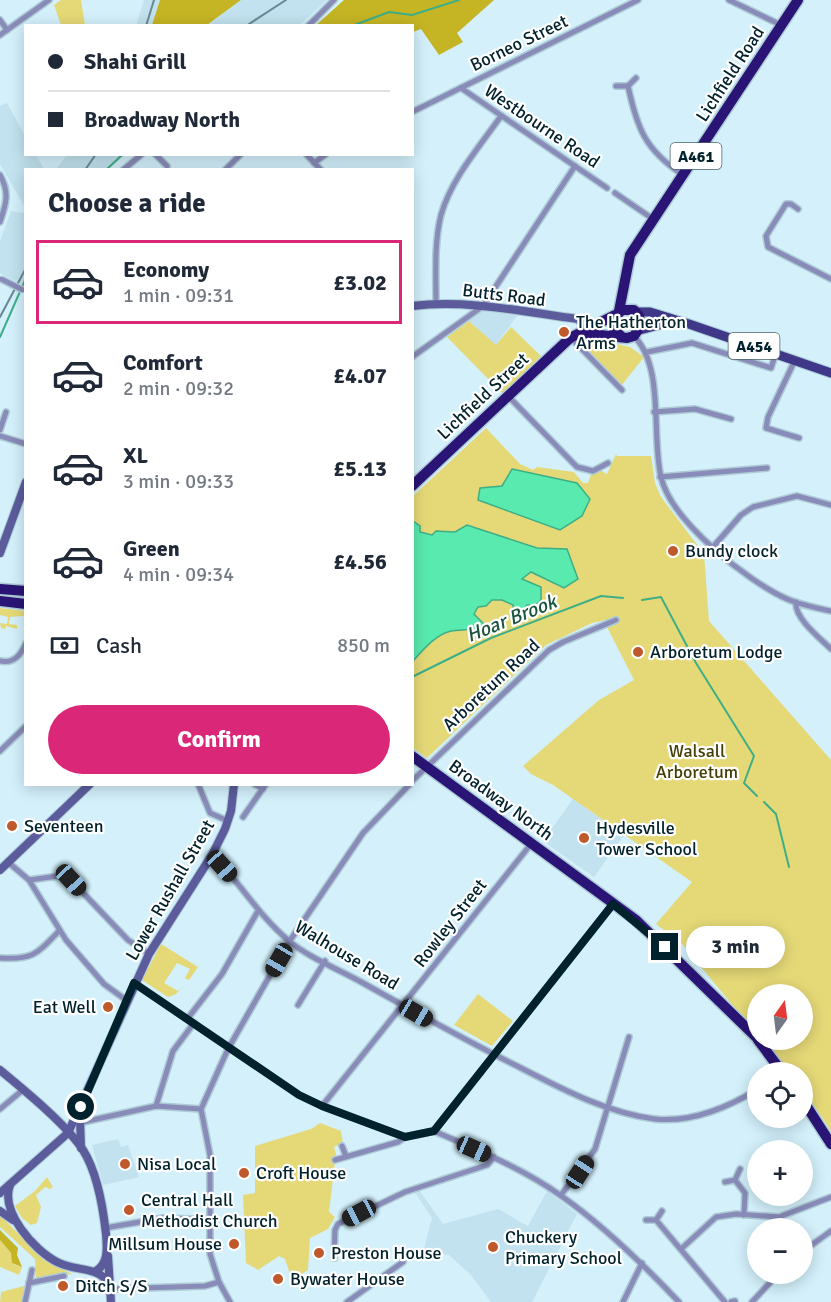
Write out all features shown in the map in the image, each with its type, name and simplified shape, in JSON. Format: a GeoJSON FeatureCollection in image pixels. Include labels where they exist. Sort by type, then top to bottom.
{"type":"FeatureCollection","features":[{"type":"Feature","properties":{"kind":"highway","name":"Lichfield Road"},"geometry":{"type":"LineString","coordinates":[[625,312],[622,291],[628,260],[798,0]]}},
{"type":"Feature","properties":{"kind":"highway"},"geometry":{"type":"LineString","coordinates":[[578,333],[621,336],[637,333],[641,321],[625,312],[613,327],[621,336]]}},
{"type":"Feature","properties":{"kind":"highway","name":"Lichfield Street"},"geometry":{"type":"LineString","coordinates":[[414,484],[578,333],[625,312]]}},
{"type":"Feature","properties":{"kind":"highway"},"geometry":{"type":"LineString","coordinates":[[0,589],[24,591]]}},
{"type":"Feature","properties":{"kind":"highway"},"geometry":{"type":"LineString","coordinates":[[0,601],[24,604]]}},
{"type":"Feature","properties":{"kind":"highway","name":"Broadway North"},"geometry":{"type":"LineString","coordinates":[[414,757],[636,920],[680,960],[747,1028]]}},
{"type":"Feature","properties":{"kind":"highway"},"geometry":{"type":"LineString","coordinates":[[813,1116],[831,1144]]}},
{"type":"Feature","properties":{"kind":"main road","name":"A454"},"geometry":{"type":"LineString","coordinates":[[625,312],[650,312],[831,373]]}},
{"type":"Feature","properties":{"kind":"main road"},"geometry":{"type":"LineString","coordinates":[[637,333],[657,323],[676,320]]}},
{"type":"Feature","properties":{"kind":"street"},"geometry":{"type":"LineString","coordinates":[[0,35],[49,0]]}},
{"type":"Feature","properties":{"kind":"street"},"geometry":{"type":"LineString","coordinates":[[310,24],[334,0]]}},
{"type":"Feature","properties":{"kind":"street","name":"Borneo Street"},"geometry":{"type":"LineString","coordinates":[[414,111],[638,0]]}},
{"type":"Feature","properties":{"kind":"street"},"geometry":{"type":"LineString","coordinates":[[729,0],[781,25]]}},
{"type":"Feature","properties":{"kind":"street"},"geometry":{"type":"LineString","coordinates":[[0,20],[7,30]]}},
{"type":"Feature","properties":{"kind":"street"},"geometry":{"type":"LineString","coordinates":[[616,86],[628,86],[636,78]]}},
{"type":"Feature","properties":{"kind":"street"},"geometry":{"type":"LineString","coordinates":[[628,86],[635,120],[640,130],[659,157],[684,175]]}},
{"type":"Feature","properties":{"kind":"street","name":"Westbourne Road"},"geometry":{"type":"LineString","coordinates":[[461,88],[607,188]]}},
{"type":"Feature","properties":{"kind":"street"},"geometry":{"type":"LineString","coordinates":[[436,303],[436,249],[442,214],[456,183],[501,116]]}},
{"type":"Feature","properties":{"kind":"street"},"geometry":{"type":"LineString","coordinates":[[125,168],[140,156]]}},
{"type":"Feature","properties":{"kind":"street"},"geometry":{"type":"LineString","coordinates":[[157,156],[167,166]]}},
{"type":"Feature","properties":{"kind":"street"},"geometry":{"type":"LineString","coordinates":[[227,168],[239,156]]}},
{"type":"Feature","properties":{"kind":"street"},"geometry":{"type":"LineString","coordinates":[[308,156],[319,168]]}},
{"type":"Feature","properties":{"kind":"street"},"geometry":{"type":"LineString","coordinates":[[314,163],[323,156]]}},
{"type":"Feature","properties":{"kind":"street"},"geometry":{"type":"LineString","coordinates":[[414,356],[483,306],[575,166]]}},
{"type":"Feature","properties":{"kind":"street"},"geometry":{"type":"LineString","coordinates":[[0,175],[7,190],[8,200],[0,222]]}},
{"type":"Feature","properties":{"kind":"street"},"geometry":{"type":"LineString","coordinates":[[615,193],[654,219]]}},
{"type":"Feature","properties":{"kind":"street"},"geometry":{"type":"LineString","coordinates":[[798,209],[791,204],[786,204],[766,236],[768,247],[831,279]]}},
{"type":"Feature","properties":{"kind":"street"},"geometry":{"type":"LineString","coordinates":[[1,279],[24,291]]}},
{"type":"Feature","properties":{"kind":"street","name":"Butts Road"},"geometry":{"type":"LineString","coordinates":[[414,306],[436,303],[483,306],[578,319],[578,333]]}},
{"type":"Feature","properties":{"kind":"street"},"geometry":{"type":"LineString","coordinates":[[578,333],[622,390]]}},
{"type":"Feature","properties":{"kind":"street"},"geometry":{"type":"LineString","coordinates":[[637,333],[647,352],[660,477],[677,509],[713,547],[750,576],[800,603],[831,611]]}},
{"type":"Feature","properties":{"kind":"street"},"geometry":{"type":"LineString","coordinates":[[647,352],[692,343],[771,368],[774,358]]}},
{"type":"Feature","properties":{"kind":"street"},"geometry":{"type":"LineString","coordinates":[[795,360],[768,417],[766,428],[800,438]]}},
{"type":"Feature","properties":{"kind":"street"},"geometry":{"type":"LineString","coordinates":[[507,396],[577,467],[593,471],[608,463]]}},
{"type":"Feature","properties":{"kind":"street"},"geometry":{"type":"LineString","coordinates":[[654,412],[694,409],[731,419]]}},
{"type":"Feature","properties":{"kind":"street"},"geometry":{"type":"LineString","coordinates":[[0,430],[6,412]]}},
{"type":"Feature","properties":{"kind":"street"},"geometry":{"type":"LineString","coordinates":[[0,436],[24,443]]}},
{"type":"Feature","properties":{"kind":"street"},"geometry":{"type":"LineString","coordinates":[[660,477],[767,468]]}},
{"type":"Feature","properties":{"kind":"street"},"geometry":{"type":"LineString","coordinates":[[0,553],[24,487]]}},
{"type":"Feature","properties":{"kind":"street"},"geometry":{"type":"LineString","coordinates":[[713,547],[741,515],[753,507],[791,496],[802,496],[831,505]]}},
{"type":"Feature","properties":{"kind":"street"},"geometry":{"type":"LineString","coordinates":[[800,603],[796,608],[800,616],[831,649]]}},
{"type":"Feature","properties":{"kind":"street","name":"Arboretum Road"},"geometry":{"type":"LineString","coordinates":[[414,780],[555,646],[616,620]]}},
{"type":"Feature","properties":{"kind":"street"},"geometry":{"type":"LineString","coordinates":[[0,661],[7,662],[18,657],[24,646]]}},
{"type":"Feature","properties":{"kind":"street"},"geometry":{"type":"LineString","coordinates":[[0,751],[24,728]]}},
{"type":"Feature","properties":{"kind":"street"},"geometry":{"type":"LineString","coordinates":[[0,870],[88,786]]}},
{"type":"Feature","properties":{"kind":"street"},"geometry":{"type":"LineString","coordinates":[[199,786],[210,813],[228,821]]}},
{"type":"Feature","properties":{"kind":"street","name":"Lower Rushall Street"},"geometry":{"type":"LineString","coordinates":[[68,1133],[126,1000],[149,954],[212,855],[228,821],[234,786]]}},
{"type":"Feature","properties":{"kind":"street","name":"Arboretum Road"},"geometry":{"type":"LineString","coordinates":[[201,1109],[228,1049],[289,942],[363,833],[408,786]]}},
{"type":"Feature","properties":{"kind":"street"},"geometry":{"type":"LineString","coordinates":[[243,817],[265,787]]}},
{"type":"Feature","properties":{"kind":"street","name":"Rowley Street"},"geometry":{"type":"LineString","coordinates":[[322,1106],[404,1006],[532,842]]}},
{"type":"Feature","properties":{"kind":"street","name":"Walhouse Road"},"geometry":{"type":"LineString","coordinates":[[212,855],[258,911],[289,942],[558,1087],[610,1107],[654,1119],[681,1118],[716,1110],[747,1094]]}},
{"type":"Feature","properties":{"kind":"street"},"geometry":{"type":"LineString","coordinates":[[9,862],[29,880],[59,931],[104,984],[126,1000]]}},
{"type":"Feature","properties":{"kind":"street"},"geometry":{"type":"LineString","coordinates":[[29,880],[59,874],[66,875],[128,940],[149,954]]}},
{"type":"Feature","properties":{"kind":"street"},"geometry":{"type":"LineString","coordinates":[[434,1131],[613,904]]}},
{"type":"Feature","properties":{"kind":"street"},"geometry":{"type":"LineString","coordinates":[[188,1018],[222,974],[258,911]]}},
{"type":"Feature","properties":{"kind":"street"},"geometry":{"type":"LineString","coordinates":[[0,958],[23,960],[37,954],[59,931]]}},
{"type":"Feature","properties":{"kind":"street"},"geometry":{"type":"LineString","coordinates":[[294,996],[300,1003],[324,961]]}},
{"type":"Feature","properties":{"kind":"street"},"geometry":{"type":"LineString","coordinates":[[134,983],[188,1018],[228,1049],[322,1106],[405,1137]]}},
{"type":"Feature","properties":{"kind":"street"},"geometry":{"type":"LineString","coordinates":[[156,1106],[173,1051],[194,1023]]}},
{"type":"Feature","properties":{"kind":"street"},"geometry":{"type":"LineString","coordinates":[[561,1195],[595,1149],[610,1107],[629,1037]]}},
{"type":"Feature","properties":{"kind":"street"},"geometry":{"type":"LineString","coordinates":[[0,1070],[24,1089],[82,1148],[97,1188],[105,1228],[112,1289],[111,1302]]}},
{"type":"Feature","properties":{"kind":"street"},"geometry":{"type":"LineString","coordinates":[[0,1109],[24,1089]]}},
{"type":"Feature","properties":{"kind":"street"},"geometry":{"type":"LineString","coordinates":[[79,1123],[156,1106],[201,1109],[210,1155],[208,1220],[211,1262],[228,1302]]}},
{"type":"Feature","properties":{"kind":"street","name":"Lower Rushall Street"},"geometry":{"type":"LineString","coordinates":[[81,1107],[79,1123],[82,1148]]}},
{"type":"Feature","properties":{"kind":"street"},"geometry":{"type":"LineString","coordinates":[[335,1160],[398,1142],[405,1137],[434,1131],[494,1158],[561,1195],[642,1263],[679,1302]]}},
{"type":"Feature","properties":{"kind":"street"},"geometry":{"type":"LineString","coordinates":[[0,1192],[68,1133]]}},
{"type":"Feature","properties":{"kind":"street"},"geometry":{"type":"LineString","coordinates":[[342,1146],[346,1156]]}},
{"type":"Feature","properties":{"kind":"street"},"geometry":{"type":"LineString","coordinates":[[334,1258],[335,1230],[338,1224],[405,1192],[488,1165],[494,1158]]}},
{"type":"Feature","properties":{"kind":"street"},"geometry":{"type":"LineString","coordinates":[[735,1180],[740,1169]]}},
{"type":"Feature","properties":{"kind":"street"},"geometry":{"type":"LineString","coordinates":[[725,1182],[735,1180]]}},
{"type":"Feature","properties":{"kind":"street"},"geometry":{"type":"LineString","coordinates":[[735,1180],[745,1193],[744,1215]]}},
{"type":"Feature","properties":{"kind":"street"},"geometry":{"type":"LineString","coordinates":[[12,1181],[7,1202],[16,1223]]}},
{"type":"Feature","properties":{"kind":"street"},"geometry":{"type":"LineString","coordinates":[[681,1249],[716,1217],[726,1214],[780,1217],[831,1197]]}},
{"type":"Feature","properties":{"kind":"street"},"geometry":{"type":"LineString","coordinates":[[0,1210],[55,1261],[76,1269],[96,1271],[106,1278],[112,1289]]}},
{"type":"Feature","properties":{"kind":"street"},"geometry":{"type":"LineString","coordinates":[[656,1220],[662,1211]]}},
{"type":"Feature","properties":{"kind":"street"},"geometry":{"type":"LineString","coordinates":[[105,1228],[163,1218],[208,1220]]}},
{"type":"Feature","properties":{"kind":"street"},"geometry":{"type":"LineString","coordinates":[[646,1220],[656,1220],[725,1302]]}},
{"type":"Feature","properties":{"kind":"street"},"geometry":{"type":"LineString","coordinates":[[813,1244],[831,1231]]}},
{"type":"Feature","properties":{"kind":"street"},"geometry":{"type":"LineString","coordinates":[[96,1271],[103,1265],[107,1247]]}},
{"type":"Feature","properties":{"kind":"street"},"geometry":{"type":"LineString","coordinates":[[346,1302],[402,1262]]}},
{"type":"Feature","properties":{"kind":"street"},"geometry":{"type":"LineString","coordinates":[[623,1302],[642,1263]]}},
{"type":"Feature","properties":{"kind":"street"},"geometry":{"type":"LineString","coordinates":[[25,1302],[32,1270]]}},
{"type":"Feature","properties":{"kind":"street"},"geometry":{"type":"LineString","coordinates":[[29,1283],[64,1276]]}},
{"type":"Feature","properties":{"kind":"street"},"geometry":{"type":"LineString","coordinates":[[112,1289],[205,1286],[219,1282]]}},
{"type":"Feature","properties":{"kind":"street"},"geometry":{"type":"LineString","coordinates":[[752,1302],[769,1284]]}},
{"type":"Feature","properties":{"kind":"shaded area"},"geometry":{"type":"Polygon","coordinates":[[[144,0],[160,0],[152,24],[137,24],[144,0]]]}},
{"type":"Feature","properties":{"kind":"shaded area"},"geometry":{"type":"Polygon","coordinates":[[[160,0],[241,0],[208,24],[152,24],[160,0]]]}},
{"type":"Feature","properties":{"kind":"shaded area"},"geometry":{"type":"Polygon","coordinates":[[[241,0],[327,0],[301,24],[210,24],[241,0]]]}},
{"type":"Feature","properties":{"kind":"shaded area"},"geometry":{"type":"Polygon","coordinates":[[[344,0],[494,0],[457,33],[463,42],[439,55],[421,29],[414,32],[414,24],[317,24],[344,0]]]}},
{"type":"Feature","properties":{"kind":"shaded area"},"geometry":{"type":"Polygon","coordinates":[[[7,103],[24,134],[24,156],[37,156],[43,168],[24,168],[24,205],[0,164],[0,106],[7,103]]]}},
{"type":"Feature","properties":{"kind":"shaded area"},"geometry":{"type":"Polygon","coordinates":[[[66,156],[124,156],[110,168],[57,168],[66,156]]]}},
{"type":"Feature","properties":{"kind":"shaded area"},"geometry":{"type":"Polygon","coordinates":[[[11,211],[24,212],[24,285],[0,273],[0,241],[11,211]]]}},
{"type":"Feature","properties":{"kind":"shaded area"},"geometry":{"type":"Polygon","coordinates":[[[485,308],[519,313],[496,345],[469,321],[485,308]]]}},
{"type":"Feature","properties":{"kind":"shaded area"},"geometry":{"type":"Polygon","coordinates":[[[512,469],[577,483],[590,499],[582,516],[560,530],[478,500],[480,488],[502,486],[512,469]]]}},
{"type":"Feature","properties":{"kind":"shaded area"},"geometry":{"type":"Polygon","coordinates":[[[414,522],[420,526],[420,532],[432,535],[436,531],[455,532],[467,525],[537,548],[567,549],[578,579],[564,588],[531,572],[522,579],[541,587],[541,600],[536,605],[527,605],[519,619],[514,615],[513,605],[502,600],[492,600],[486,606],[478,607],[474,614],[485,625],[451,631],[430,643],[414,660],[414,522]]]}},
{"type":"Feature","properties":{"kind":"shaded area","name":"Hydesville Tower School"},"geometry":{"type":"Polygon","coordinates":[[[573,799],[624,835],[594,877],[543,841],[573,799]]]}},
{"type":"Feature","properties":{"kind":"shaded area"},"geometry":{"type":"Polygon","coordinates":[[[118,1139],[121,1147],[128,1145],[139,1177],[103,1185],[92,1145],[118,1139]]]}},
{"type":"Feature","properties":{"kind":"shaded area","name":"Chuckery Primary School"},"geometry":{"type":"Polygon","coordinates":[[[419,1190],[443,1224],[498,1209],[528,1226],[547,1191],[577,1214],[532,1302],[491,1302],[471,1275],[449,1255],[424,1249],[432,1218],[414,1191],[419,1190]]]}},
{"type":"Feature","properties":{"kind":"shaded area"},"geometry":{"type":"Polygon","coordinates":[[[0,1230],[18,1248],[17,1255],[22,1267],[12,1263],[11,1253],[0,1240],[0,1230]]]}},
{"type":"Feature","properties":{"kind":"green space"},"geometry":{"type":"Polygon","coordinates":[[[61,0],[81,0],[85,24],[61,24],[54,5],[61,0]]]}},
{"type":"Feature","properties":{"kind":"green space"},"geometry":{"type":"Polygon","coordinates":[[[469,321],[496,345],[511,327],[541,356],[503,394],[447,337],[469,321]]]}},
{"type":"Feature","properties":{"kind":"green space"},"geometry":{"type":"Polygon","coordinates":[[[608,342],[630,347],[644,357],[621,386],[577,345],[608,342]]]}},
{"type":"Feature","properties":{"kind":"green space","name":"Walsall Arboretum"},"geometry":{"type":"Polygon","coordinates":[[[486,428],[520,464],[533,470],[537,467],[574,472],[583,483],[588,483],[592,472],[600,470],[607,474],[616,454],[617,456],[651,456],[655,483],[661,497],[704,554],[709,621],[831,760],[831,1131],[813,1104],[813,1062],[780,1062],[770,1050],[813,1050],[813,984],[747,984],[747,1023],[683,945],[656,924],[692,882],[553,785],[531,774],[523,766],[599,700],[634,680],[608,629],[606,620],[592,623],[546,645],[427,758],[414,749],[414,495],[486,428]]]}},
{"type":"Feature","properties":{"kind":"green space"},"geometry":{"type":"Polygon","coordinates":[[[0,608],[24,611],[24,616],[10,617],[9,624],[17,625],[17,629],[6,626],[5,629],[1,628],[0,623],[7,624],[8,617],[0,615],[0,608]]]}},
{"type":"Feature","properties":{"kind":"green space"},"geometry":{"type":"Polygon","coordinates":[[[161,944],[198,967],[189,980],[185,978],[190,969],[177,963],[164,983],[178,991],[184,985],[176,994],[168,997],[142,980],[161,944]]]}},
{"type":"Feature","properties":{"kind":"green space"},"geometry":{"type":"Polygon","coordinates":[[[478,994],[513,1021],[492,1046],[454,1025],[478,994]]]}},
{"type":"Feature","properties":{"kind":"green space"},"geometry":{"type":"Polygon","coordinates":[[[320,1123],[341,1131],[343,1143],[334,1147],[336,1154],[329,1212],[335,1217],[328,1229],[310,1238],[308,1270],[292,1280],[285,1259],[279,1256],[258,1270],[246,1263],[243,1195],[255,1193],[255,1146],[311,1129],[320,1123]]]}},
{"type":"Feature","properties":{"kind":"green space"},"geometry":{"type":"Polygon","coordinates":[[[47,1177],[53,1187],[50,1189],[45,1187],[36,1195],[41,1207],[37,1223],[31,1225],[22,1218],[15,1206],[35,1191],[47,1177]]]}},
{"type":"Feature","properties":{"kind":"green space"},"geometry":{"type":"Polygon","coordinates":[[[0,1215],[44,1260],[72,1274],[36,1278],[35,1259],[0,1227],[0,1215]]]}},
{"type":"Feature","properties":{"kind":"green space"},"geometry":{"type":"Polygon","coordinates":[[[0,1240],[11,1253],[13,1264],[22,1267],[19,1275],[0,1267],[0,1240]]]}},
{"type":"Feature","properties":{"kind":"green space"},"geometry":{"type":"Polygon","coordinates":[[[24,1286],[22,1302],[0,1302],[1,1292],[24,1286]]]}},
{"type":"Feature","properties":{"kind":"waterway"},"geometry":{"type":"LineString","coordinates":[[357,24],[389,12],[412,15],[459,0]]}},
{"type":"Feature","properties":{"kind":"waterway"},"geometry":{"type":"LineString","coordinates":[[108,168],[121,156]]}},
{"type":"Feature","properties":{"kind":"waterway"},"geometry":{"type":"LineString","coordinates":[[0,337],[24,283]]}},
{"type":"Feature","properties":{"kind":"waterway","name":"Hoar Brook"},"geometry":{"type":"LineString","coordinates":[[414,676],[491,638],[601,596],[623,598]]}},
{"type":"Feature","properties":{"kind":"waterway","name":"Hoar Brook"},"geometry":{"type":"LineString","coordinates":[[642,600],[661,597],[696,663],[754,756],[744,783],[757,796]]}},
{"type":"Feature","properties":{"kind":"waterway","name":"Hoar Brook"},"geometry":{"type":"LineString","coordinates":[[764,802],[776,814],[789,867]]}},
{"type":"Feature","properties":{"kind":"railway"},"geometry":{"type":"LineString","coordinates":[[147,24],[154,0]]}},
{"type":"Feature","properties":{"kind":"railway"},"geometry":{"type":"LineString","coordinates":[[249,24],[286,0]]}},
{"type":"Feature","properties":{"kind":"railway"},"geometry":{"type":"LineString","coordinates":[[86,168],[95,156]]}},
{"type":"Feature","properties":{"kind":"railway"},"geometry":{"type":"LineString","coordinates":[[0,317],[24,272]]}},
{"type":"Feature","properties":{"kind":"place","name":"The Hatherton Arms"},"geometry":{"type":"Point","coordinates":[564,332]}},
{"type":"Feature","properties":{"kind":"place","name":"Bundy clock"},"geometry":{"type":"Point","coordinates":[673,551]}},
{"type":"Feature","properties":{"kind":"place","name":"Arboretum Lodge"},"geometry":{"type":"Point","coordinates":[638,652]}},
{"type":"Feature","properties":{"kind":"place","name":"Seventeen"},"geometry":{"type":"Point","coordinates":[12,826]}},
{"type":"Feature","properties":{"kind":"place","name":"Hydesville Tower School"},"geometry":{"type":"Point","coordinates":[584,838]}},
{"type":"Feature","properties":{"kind":"place","name":"Eat Well"},"geometry":{"type":"Point","coordinates":[108,1007]}},
{"type":"Feature","properties":{"kind":"place","name":"Nisa Local"},"geometry":{"type":"Point","coordinates":[125,1164]}},
{"type":"Feature","properties":{"kind":"place","name":"Croft House"},"geometry":{"type":"Point","coordinates":[244,1173]}},
{"type":"Feature","properties":{"kind":"place","name":"Central Hall Methodist Church"},"geometry":{"type":"Point","coordinates":[129,1210]}},
{"type":"Feature","properties":{"kind":"place","name":"Millsum House"},"geometry":{"type":"Point","coordinates":[234,1244]}},
{"type":"Feature","properties":{"kind":"place","name":"Chuckery Primary School"},"geometry":{"type":"Point","coordinates":[493,1247]}},
{"type":"Feature","properties":{"kind":"place","name":"Preston House"},"geometry":{"type":"Point","coordinates":[319,1253]}},
{"type":"Feature","properties":{"kind":"place","name":"Bywater House"},"geometry":{"type":"Point","coordinates":[278,1279]}},
{"type":"Feature","properties":{"kind":"place","name":"Ditch S/S"},"geometry":{"type":"Point","coordinates":[63,1286]}},
{"type":"Feature","properties":{"kind":"route"},"geometry":{"type":"LineString","coordinates":[[81,1107],[134,983],[188,1018],[228,1049],[299,1095],[405,1137],[434,1131],[613,904],[636,920],[665,947]]}}]}
